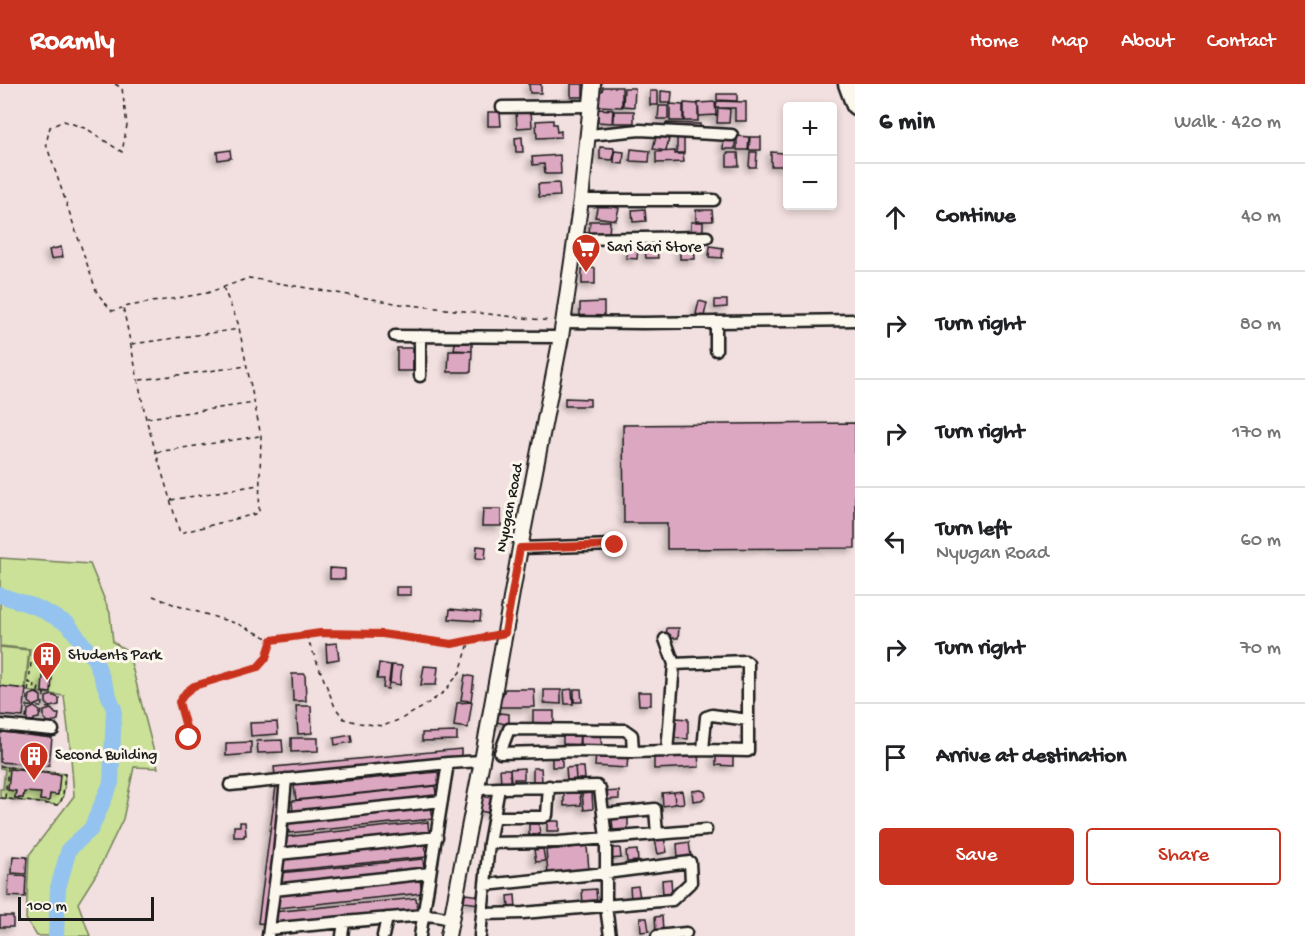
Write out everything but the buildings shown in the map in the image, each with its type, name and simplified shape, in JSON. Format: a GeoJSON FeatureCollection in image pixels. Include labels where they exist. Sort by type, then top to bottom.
{"type":"FeatureCollection","features":[{"type":"Feature","properties":{"kind":"highway"},"geometry":{"type":"LineString","coordinates":[[847,84],[855,106]]}},
{"type":"Feature","properties":{"kind":"main road","name":"Nyugan Road"},"geometry":{"type":"LineString","coordinates":[[448,936],[561,337],[581,200],[593,84]]}},
{"type":"Feature","properties":{"kind":"street"},"geometry":{"type":"LineString","coordinates":[[502,107],[591,106]]}},
{"type":"Feature","properties":{"kind":"street"},"geometry":{"type":"LineString","coordinates":[[589,135],[640,130],[732,135]]}},
{"type":"Feature","properties":{"kind":"street"},"geometry":{"type":"LineString","coordinates":[[581,200],[714,200]]}},
{"type":"Feature","properties":{"kind":"street"},"geometry":{"type":"LineString","coordinates":[[576,239],[707,237]]}},
{"type":"Feature","properties":{"kind":"street"},"geometry":{"type":"LineString","coordinates":[[563,322],[855,320]]}},
{"type":"Feature","properties":{"kind":"street"},"geometry":{"type":"LineString","coordinates":[[716,322],[716,350]]}},
{"type":"Feature","properties":{"kind":"street"},"geometry":{"type":"LineString","coordinates":[[395,336],[561,337]]}},
{"type":"Feature","properties":{"kind":"street"},"geometry":{"type":"LineString","coordinates":[[420,336],[420,376]]}},
{"type":"Feature","properties":{"kind":"street"},"geometry":{"type":"LineString","coordinates":[[520,548],[615,545]]}},
{"type":"Feature","properties":{"kind":"street"},"geometry":{"type":"LineString","coordinates":[[665,639],[674,664],[667,752]]}},
{"type":"Feature","properties":{"kind":"street"},"geometry":{"type":"LineString","coordinates":[[230,785],[448,764],[500,753],[748,751],[748,663],[745,661],[674,664]]}},
{"type":"Feature","properties":{"kind":"street"},"geometry":{"type":"LineString","coordinates":[[703,750],[706,717],[712,715],[748,720]]}},
{"type":"Feature","properties":{"kind":"street"},"geometry":{"type":"LineString","coordinates":[[0,725],[53,730]]}},
{"type":"Feature","properties":{"kind":"street"},"geometry":{"type":"LineString","coordinates":[[500,753],[509,729],[626,730],[632,735],[633,752]]}},
{"type":"Feature","properties":{"kind":"street"},"geometry":{"type":"LineString","coordinates":[[420,936],[448,764]]}},
{"type":"Feature","properties":{"kind":"street"},"geometry":{"type":"LineString","coordinates":[[286,779],[269,933],[344,922],[424,915],[451,920]]}},
{"type":"Feature","properties":{"kind":"street"},"geometry":{"type":"LineString","coordinates":[[477,789],[549,786],[597,786],[600,789],[606,838],[606,907],[610,936]]}},
{"type":"Feature","properties":{"kind":"street"},"geometry":{"type":"LineString","coordinates":[[495,817],[543,817],[547,815],[549,786]]}},
{"type":"Feature","properties":{"kind":"street"},"geometry":{"type":"LineString","coordinates":[[480,936],[489,843],[499,788]]}},
{"type":"Feature","properties":{"kind":"street"},"geometry":{"type":"LineString","coordinates":[[283,818],[442,801]]}},
{"type":"Feature","properties":{"kind":"street"},"geometry":{"type":"LineString","coordinates":[[604,814],[655,809],[657,834]]}},
{"type":"Feature","properties":{"kind":"street"},"geometry":{"type":"LineString","coordinates":[[489,843],[548,843],[706,830]]}},
{"type":"Feature","properties":{"kind":"street"},"geometry":{"type":"LineString","coordinates":[[279,854],[436,837]]}},
{"type":"Feature","properties":{"kind":"street"},"geometry":{"type":"LineString","coordinates":[[482,914],[606,907],[672,900],[691,882],[690,862],[485,885]]}},
{"type":"Feature","properties":{"kind":"street"},"geometry":{"type":"LineString","coordinates":[[274,890],[430,873]]}},
{"type":"Feature","properties":{"kind":"street"},"geometry":{"type":"LineString","coordinates":[[383,936],[387,918]]}},
{"type":"Feature","properties":{"kind":"street"},"geometry":{"type":"LineString","coordinates":[[342,936],[344,922]]}},
{"type":"Feature","properties":{"kind":"street"},"geometry":{"type":"LineString","coordinates":[[657,936],[686,933]]}},
{"type":"Feature","properties":{"kind":"path"},"geometry":{"type":"LineString","coordinates":[[115,84],[122,88],[127,125],[122,152],[87,129],[64,121],[50,127],[46,144],[97,293],[112,311],[144,303],[207,293],[249,278],[401,304],[563,322]]}},
{"type":"Feature","properties":{"kind":"path"},"geometry":{"type":"LineString","coordinates":[[123,307],[146,419],[180,533],[259,513],[261,436],[240,329],[223,287]]}},
{"type":"Feature","properties":{"kind":"path"},"geometry":{"type":"LineString","coordinates":[[131,345],[240,329]]}},
{"type":"Feature","properties":{"kind":"path"},"geometry":{"type":"LineString","coordinates":[[139,381],[247,366]]}},
{"type":"Feature","properties":{"kind":"path"},"geometry":{"type":"LineString","coordinates":[[146,419],[255,403]]}},
{"type":"Feature","properties":{"kind":"path"},"geometry":{"type":"LineString","coordinates":[[156,452],[261,436]]}},
{"type":"Feature","properties":{"kind":"path"},"geometry":{"type":"LineString","coordinates":[[171,500],[260,484]]}},
{"type":"Feature","properties":{"kind":"path"},"geometry":{"type":"LineString","coordinates":[[153,596],[237,624],[272,640],[320,633],[382,634],[452,644],[505,633]]}},
{"type":"Feature","properties":{"kind":"path"},"geometry":{"type":"LineString","coordinates":[[306,635],[335,706],[344,719],[384,726],[423,707],[444,692],[460,672],[470,639]]}},
{"type":"Feature","properties":{"kind":"path"},"geometry":{"type":"LineString","coordinates":[[189,738],[179,702],[186,692],[194,686],[258,667],[266,658],[272,640]]}},
{"type":"Feature","properties":{"kind":"path"},"geometry":{"type":"LineString","coordinates":[[26,721],[31,663]]}},
{"type":"Feature","properties":{"kind":"path"},"geometry":{"type":"LineString","coordinates":[[29,683],[35,683],[34,693],[44,694],[41,723]]}},
{"type":"Feature","properties":{"kind":"path"},"geometry":{"type":"LineString","coordinates":[[38,693],[39,687],[42,686]]}},
{"type":"Feature","properties":{"kind":"path"},"geometry":{"type":"LineString","coordinates":[[27,706],[51,708]]}},
{"type":"Feature","properties":{"kind":"path"},"geometry":{"type":"LineString","coordinates":[[0,766],[65,774],[61,802],[57,805],[0,798]]}},
{"type":"Feature","properties":{"kind":"path"},"geometry":{"type":"LineString","coordinates":[[4,799],[8,767]]}},
{"type":"Feature","properties":{"kind":"path"},"geometry":{"type":"LineString","coordinates":[[58,794],[63,794]]}},
{"type":"Feature","properties":{"kind":"green space"},"geometry":{"type":"Polygon","coordinates":[[[0,558],[90,564],[110,613],[113,642],[128,651],[158,768],[134,767],[123,819],[97,873],[78,903],[90,936],[37,936],[26,919],[29,855],[74,796],[64,696],[26,691],[30,649],[0,646],[0,558]]]}},
{"type":"Feature","properties":{"kind":"green space"},"geometry":{"type":"Polygon","coordinates":[[[0,647],[29,650],[25,689],[0,687],[0,647]]]}},
{"type":"Feature","properties":{"kind":"green space"},"geometry":{"type":"Polygon","coordinates":[[[0,766],[65,774],[62,799],[57,805],[0,798],[5,769],[0,766]],[[10,770],[8,790],[16,791],[15,798],[23,798],[24,792],[41,793],[40,800],[49,801],[50,794],[58,795],[10,770]]]}},
{"type":"Feature","properties":{"kind":"waterway"},"geometry":{"type":"LineString","coordinates":[[0,595],[36,607],[68,624],[95,660],[114,709],[111,783],[91,829],[69,849],[58,888],[56,936]]}},
{"type":"Feature","properties":{"kind":"place","name":"Sari Sari Store"},"geometry":{"type":"Point","coordinates":[586,274]}},
{"type":"Feature","properties":{"kind":"place","name":"Students Park"},"geometry":{"type":"Point","coordinates":[47,682]}},
{"type":"Feature","properties":{"kind":"place","name":"Second Building"},"geometry":{"type":"Point","coordinates":[34,782]}},
{"type":"Feature","properties":{"kind":"route"},"geometry":{"type":"LineString","coordinates":[[189,738],[179,702],[186,692],[194,686],[258,667],[266,658],[272,640],[320,633],[382,634],[452,644],[505,633],[520,548],[615,545]]}}]}
